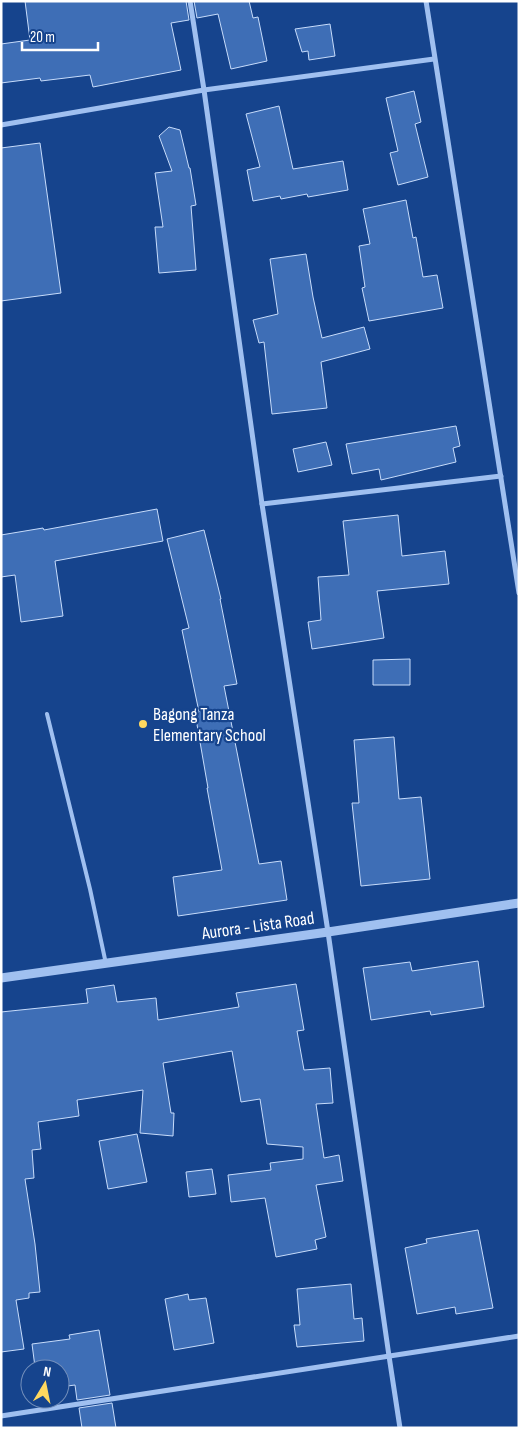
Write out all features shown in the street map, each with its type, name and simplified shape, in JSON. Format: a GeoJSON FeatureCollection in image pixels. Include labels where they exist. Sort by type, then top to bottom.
{"type":"FeatureCollection","features":[{"type":"Feature","properties":{"kind":"street"},"geometry":{"type":"LineString","coordinates":[[190,1],[262,504],[328,932],[400,1428]]}},
{"type":"Feature","properties":{"kind":"street"},"geometry":{"type":"LineString","coordinates":[[426,1],[519,593]]}},
{"type":"Feature","properties":{"kind":"street"},"geometry":{"type":"LineString","coordinates":[[1,125],[204,90],[434,58]]}},
{"type":"Feature","properties":{"kind":"street"},"geometry":{"type":"LineString","coordinates":[[262,504],[501,476]]}},
{"type":"Feature","properties":{"kind":"street","name":"Aurora - Lista Road"},"geometry":{"type":"LineString","coordinates":[[1,978],[519,903]]}},
{"type":"Feature","properties":{"kind":"street"},"geometry":{"type":"LineString","coordinates":[[1,1416],[519,1336]]}},
{"type":"Feature","properties":{"kind":"lane"},"geometry":{"type":"LineString","coordinates":[[47,714],[90,889],[106,964]]}},
{"type":"Feature","properties":{"kind":"building"},"geometry":{"type":"Polygon","coordinates":[[[25,1],[186,1],[189,20],[171,23],[181,70],[93,87],[90,75],[41,81],[40,78],[1,83],[1,44],[30,40],[25,1]]]}},
{"type":"Feature","properties":{"kind":"building"},"geometry":{"type":"Polygon","coordinates":[[[194,1],[249,1],[253,18],[258,17],[267,61],[231,69],[218,14],[197,18],[194,1]]]}},
{"type":"Feature","properties":{"kind":"building"},"geometry":{"type":"Polygon","coordinates":[[[330,24],[335,56],[309,60],[308,51],[302,52],[295,29],[330,24]]]}},
{"type":"Feature","properties":{"kind":"building"},"geometry":{"type":"Polygon","coordinates":[[[414,91],[421,122],[415,124],[428,177],[398,185],[390,153],[398,151],[386,98],[414,91]]]}},
{"type":"Feature","properties":{"kind":"building"},"geometry":{"type":"Polygon","coordinates":[[[279,106],[293,169],[343,161],[348,190],[308,197],[307,194],[281,199],[280,196],[253,201],[247,170],[260,167],[246,114],[279,106]]]}},
{"type":"Feature","properties":{"kind":"building"},"geometry":{"type":"Polygon","coordinates":[[[169,127],[180,130],[190,168],[196,205],[191,206],[196,270],[159,273],[155,227],[163,227],[155,173],[172,171],[159,136],[169,127]]]}},
{"type":"Feature","properties":{"kind":"building"},"geometry":{"type":"Polygon","coordinates":[[[40,143],[61,293],[1,301],[1,148],[40,143]]]}},
{"type":"Feature","properties":{"kind":"building"},"geometry":{"type":"Polygon","coordinates":[[[406,200],[413,238],[416,237],[423,277],[437,275],[443,308],[369,321],[362,288],[365,287],[359,246],[370,244],[363,209],[406,200]]]}},
{"type":"Feature","properties":{"kind":"building"},"geometry":{"type":"Polygon","coordinates":[[[306,254],[322,338],[364,327],[370,349],[321,362],[327,408],[272,414],[264,342],[259,343],[253,320],[278,314],[270,259],[306,254]]]}},
{"type":"Feature","properties":{"kind":"building"},"geometry":{"type":"Polygon","coordinates":[[[456,426],[460,446],[453,448],[456,462],[381,480],[379,469],[352,474],[346,444],[456,426]]]}},
{"type":"Feature","properties":{"kind":"building"},"geometry":{"type":"Polygon","coordinates":[[[326,442],[332,465],[298,472],[293,449],[326,442]]]}},
{"type":"Feature","properties":{"kind":"building"},"geometry":{"type":"Polygon","coordinates":[[[157,509],[163,541],[55,561],[63,616],[21,622],[15,575],[1,577],[1,535],[43,528],[44,530],[157,509]]]}},
{"type":"Feature","properties":{"kind":"building"},"geometry":{"type":"Polygon","coordinates":[[[398,515],[402,556],[445,551],[449,584],[377,591],[384,638],[312,649],[308,622],[321,620],[318,577],[349,575],[343,521],[398,515]]]}},
{"type":"Feature","properties":{"kind":"building"},"geometry":{"type":"Polygon","coordinates":[[[204,530],[221,599],[237,684],[224,686],[259,864],[281,861],[287,900],[178,916],[173,877],[222,870],[195,713],[199,712],[182,630],[189,628],[167,539],[204,530]]]}},
{"type":"Feature","properties":{"kind":"building"},"geometry":{"type":"Polygon","coordinates":[[[410,659],[410,685],[373,685],[373,660],[410,659]]]}},
{"type":"Feature","properties":{"kind":"building"},"geometry":{"type":"Polygon","coordinates":[[[394,737],[399,799],[421,797],[430,879],[361,886],[352,803],[359,803],[354,740],[394,737]]]}},
{"type":"Feature","properties":{"kind":"building"},"geometry":{"type":"Polygon","coordinates":[[[478,961],[484,1007],[431,1015],[430,1011],[371,1020],[363,968],[410,962],[412,971],[478,961]]]}},
{"type":"Feature","properties":{"kind":"building"},"geometry":{"type":"Polygon","coordinates":[[[296,984],[304,1030],[297,1031],[304,1070],[330,1068],[333,1103],[316,1104],[324,1158],[339,1155],[343,1181],[316,1185],[326,1237],[315,1240],[317,1249],[276,1257],[265,1198],[231,1202],[228,1175],[271,1170],[270,1163],[303,1159],[303,1147],[267,1144],[260,1099],[241,1102],[232,1051],[163,1063],[171,1113],[174,1113],[173,1136],[140,1133],[143,1090],[77,1100],[79,1116],[38,1122],[41,1149],[32,1150],[34,1178],[25,1179],[40,1292],[29,1293],[29,1298],[16,1300],[24,1349],[1,1352],[1,1012],[88,1003],[86,989],[114,985],[117,1002],[156,998],[158,1020],[239,1007],[236,993],[296,984]]]}},
{"type":"Feature","properties":{"kind":"building"},"geometry":{"type":"Polygon","coordinates":[[[137,1134],[147,1182],[108,1189],[99,1141],[137,1134]]]}},
{"type":"Feature","properties":{"kind":"building"},"geometry":{"type":"Polygon","coordinates":[[[212,1169],[216,1194],[189,1197],[186,1172],[212,1169]]]}},
{"type":"Feature","properties":{"kind":"building"},"geometry":{"type":"Polygon","coordinates":[[[478,1230],[493,1308],[456,1314],[455,1307],[417,1314],[405,1248],[427,1243],[426,1239],[478,1230]]]}},
{"type":"Feature","properties":{"kind":"building"},"geometry":{"type":"Polygon","coordinates":[[[351,1284],[354,1319],[362,1318],[364,1341],[297,1347],[294,1325],[300,1325],[297,1289],[351,1284]]]}},
{"type":"Feature","properties":{"kind":"building"},"geometry":{"type":"Polygon","coordinates":[[[188,1294],[189,1300],[206,1298],[214,1343],[174,1350],[165,1299],[188,1294]]]}},
{"type":"Feature","properties":{"kind":"building"},"geometry":{"type":"Polygon","coordinates":[[[99,1330],[110,1395],[77,1400],[75,1385],[70,1386],[70,1359],[34,1359],[32,1344],[70,1339],[69,1335],[99,1330]]]}},
{"type":"Feature","properties":{"kind":"building"},"geometry":{"type":"Polygon","coordinates":[[[112,1403],[116,1428],[82,1428],[79,1408],[112,1403]]]}},
{"type":"Feature","properties":{"kind":"place","name":"Bagong Tanza Elementary School"},"geometry":{"type":"Point","coordinates":[143,724]}}]}
